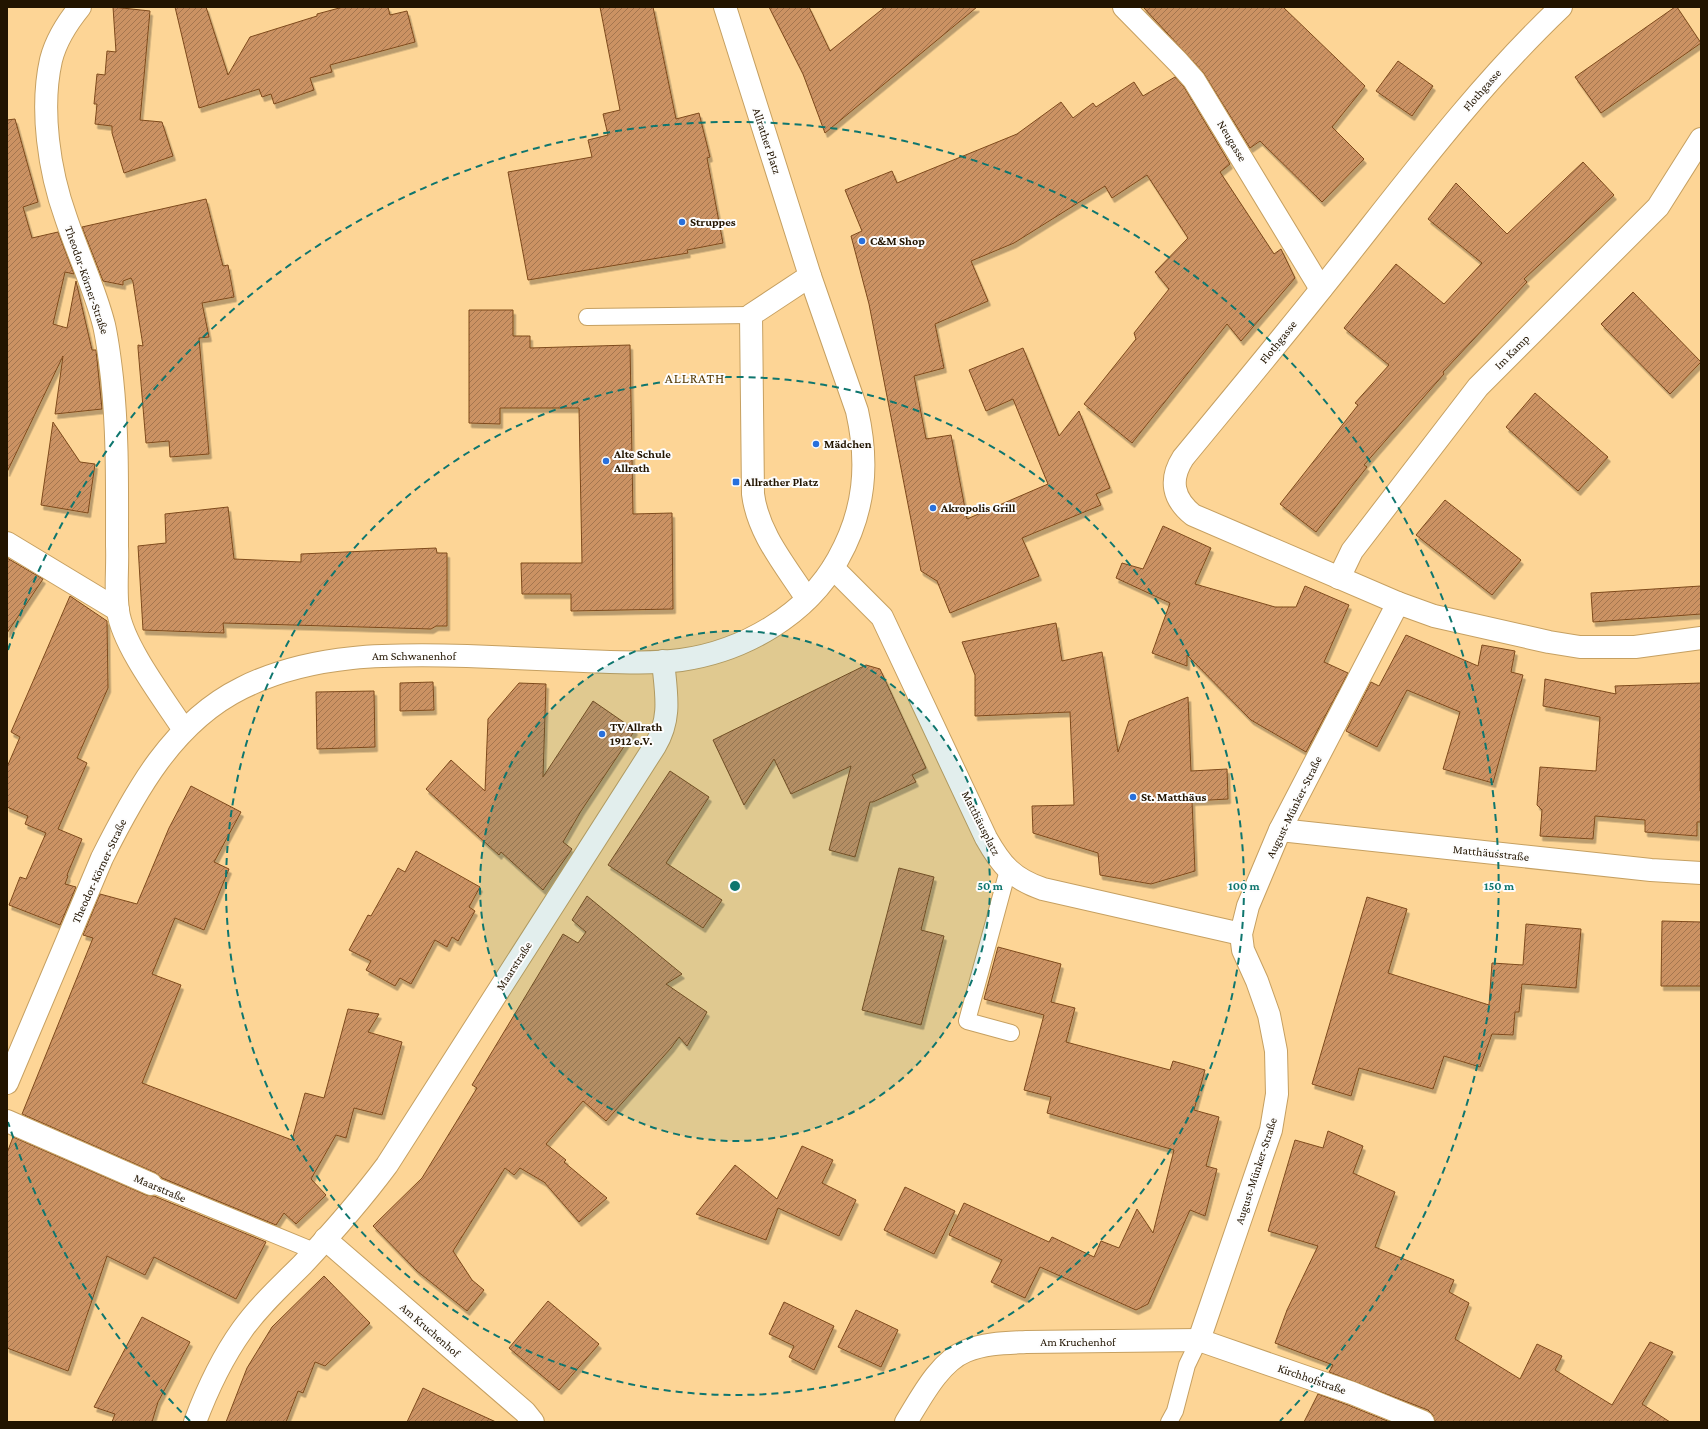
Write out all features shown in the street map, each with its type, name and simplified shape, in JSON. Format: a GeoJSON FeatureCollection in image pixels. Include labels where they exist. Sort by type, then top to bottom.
{"type":"FeatureCollection","features":[{"type":"Feature","properties":{"kind":"street","name":"Theodor-Körner-Straße"},"geometry":{"type":"LineString","coordinates":[[7,1083],[102,858],[143,783],[167,750],[184,730],[128,640],[118,610],[116,450],[113,388],[108,345],[100,310],[58,194],[49,144],[47,85],[51,59],[68,22],[80,7]]}},
{"type":"Feature","properties":{"kind":"street","name":"Allrather Platz"},"geometry":{"type":"LineString","coordinates":[[663,662],[703,656],[723,650],[753,637],[779,622],[807,599],[833,568],[848,540],[859,507],[863,483],[864,446],[857,411],[810,276],[724,7]]}},
{"type":"Feature","properties":{"kind":"street","name":"Neugasse"},"geometry":{"type":"LineString","coordinates":[[1124,7],[1194,80],[1322,289]]}},
{"type":"Feature","properties":{"kind":"street","name":"Flothgasse"},"geometry":{"type":"LineString","coordinates":[[1398,603],[1193,516],[1182,506],[1174,487],[1175,473],[1183,458],[1322,289],[1428,154],[1509,59],[1561,7]]}},
{"type":"Feature","properties":{"kind":"street","name":"Im Kamp"},"geometry":{"type":"LineString","coordinates":[[1339,578],[1352,551],[1478,386],[1658,207],[1701,139]]}},
{"type":"Feature","properties":{"kind":"street"},"geometry":{"type":"LineString","coordinates":[[807,599],[764,533],[754,505],[751,315],[810,276]]}},
{"type":"Feature","properties":{"kind":"street"},"geometry":{"type":"LineString","coordinates":[[7,544],[118,610]]}},
{"type":"Feature","properties":{"kind":"street","name":"Matthäusplatz"},"geometry":{"type":"LineString","coordinates":[[833,568],[882,617],[986,838],[1002,864],[1008,870],[1024,882],[1043,889],[1241,934]]}},
{"type":"Feature","properties":{"kind":"street"},"geometry":{"type":"LineString","coordinates":[[1398,603],[1434,616],[1549,642],[1580,647],[1635,647],[1701,638]]}},
{"type":"Feature","properties":{"kind":"street","name":"August-Münker-Straße"},"geometry":{"type":"LineString","coordinates":[[1199,1340],[1271,1130],[1277,1094],[1276,1051],[1269,1015],[1257,981],[1243,950],[1241,934],[1248,906],[1280,830],[1398,603]]}},
{"type":"Feature","properties":{"kind":"street","name":"Am Schwanenhof"},"geometry":{"type":"LineString","coordinates":[[184,730],[215,704],[243,687],[285,671],[327,660],[366,656],[418,655],[619,662],[663,662]]}},
{"type":"Feature","properties":{"kind":"street","name":"Maarstraße"},"geometry":{"type":"LineString","coordinates":[[195,1422],[206,1395],[222,1363],[243,1329],[348,1215],[387,1165],[655,746],[661,736],[667,714],[663,662]]}},
{"type":"Feature","properties":{"kind":"street","name":"Matthäusstraße"},"geometry":{"type":"LineString","coordinates":[[1280,830],[1651,870],[1701,873]]}},
{"type":"Feature","properties":{"kind":"street","name":"Maarstraße"},"geometry":{"type":"LineString","coordinates":[[7,1121],[151,1184]]}},
{"type":"Feature","properties":{"kind":"street","name":"Am Kruchenhof"},"geometry":{"type":"LineString","coordinates":[[320,1245],[524,1412],[533,1422]]}},
{"type":"Feature","properties":{"kind":"street","name":"Am Kruchenhof"},"geometry":{"type":"LineString","coordinates":[[906,1422],[945,1364],[958,1354],[975,1348],[1004,1343],[1026,1342],[1199,1340]]}},
{"type":"Feature","properties":{"kind":"street","name":"Kirchhofstraße"},"geometry":{"type":"LineString","coordinates":[[1199,1340],[1352,1393],[1423,1422]]}},
{"type":"Feature","properties":{"kind":"lane"},"geometry":{"type":"LineString","coordinates":[[587,317],[751,315]]}},
{"type":"Feature","properties":{"kind":"lane"},"geometry":{"type":"LineString","coordinates":[[1008,870],[967,1021],[1011,1033]]}},
{"type":"Feature","properties":{"kind":"lane","name":"Maarstraße"},"geometry":{"type":"LineString","coordinates":[[151,1184],[320,1245]]}},
{"type":"Feature","properties":{"kind":"lane"},"geometry":{"type":"LineString","coordinates":[[1169,1422],[1175,1411],[1187,1365],[1199,1340]]}},
{"type":"Feature","properties":{"kind":"building"},"geometry":{"type":"Polygon","coordinates":[[[113,7],[150,11],[140,120],[162,122],[173,156],[124,173],[112,133],[112,126],[95,124],[97,104],[94,104],[97,74],[105,75],[107,51],[116,52],[113,7]]]}},
{"type":"Feature","properties":{"kind":"building"},"geometry":{"type":"Polygon","coordinates":[[[175,7],[206,7],[228,75],[250,37],[317,16],[317,14],[343,7],[388,7],[390,15],[407,11],[415,42],[330,65],[332,72],[310,78],[314,90],[274,104],[271,94],[262,97],[259,89],[199,108],[175,7]]]}},
{"type":"Feature","properties":{"kind":"building"},"geometry":{"type":"Polygon","coordinates":[[[600,7],[653,7],[676,119],[699,113],[710,157],[707,158],[723,243],[687,250],[688,253],[528,280],[508,172],[592,157],[588,140],[608,135],[603,114],[620,110],[600,7]]]}},
{"type":"Feature","properties":{"kind":"building"},"geometry":{"type":"Polygon","coordinates":[[[769,7],[809,7],[830,51],[885,7],[977,7],[825,133],[803,74],[769,7]]]}},
{"type":"Feature","properties":{"kind":"building"},"geometry":{"type":"Polygon","coordinates":[[[1143,7],[1283,7],[1365,86],[1332,127],[1364,159],[1322,202],[1260,141],[1250,148],[1203,72],[1143,7]]]}},
{"type":"Feature","properties":{"kind":"building"},"geometry":{"type":"Polygon","coordinates":[[[1677,7],[1701,43],[1601,113],[1575,77],[1677,7]]]}},
{"type":"Feature","properties":{"kind":"building"},"geometry":{"type":"Polygon","coordinates":[[[1398,61],[1433,86],[1412,116],[1376,91],[1398,61]]]}},
{"type":"Feature","properties":{"kind":"building"},"geometry":{"type":"Polygon","coordinates":[[[1175,77],[1184,87],[1230,164],[1220,172],[1274,254],[1281,249],[1295,278],[1241,341],[1227,324],[1132,443],[1084,404],[1136,339],[1134,333],[1169,289],[1155,272],[1188,238],[1147,175],[1112,198],[1105,186],[1014,243],[971,261],[988,301],[935,324],[944,368],[914,376],[926,439],[951,435],[967,519],[1048,484],[1013,399],[986,411],[969,370],[1023,348],[1059,436],[1079,411],[1110,488],[1096,494],[1101,505],[1022,538],[1039,576],[950,613],[937,581],[921,571],[869,304],[851,236],[862,231],[845,190],[892,171],[897,183],[1017,134],[1061,102],[1073,118],[1093,103],[1096,107],[1134,82],[1143,96],[1175,77]]]}},
{"type":"Feature","properties":{"kind":"building"},"geometry":{"type":"Polygon","coordinates":[[[15,119],[38,202],[23,207],[32,238],[58,232],[74,274],[65,272],[53,324],[67,328],[76,281],[92,350],[96,350],[102,409],[55,414],[63,356],[7,472],[7,120],[15,119]]]}},
{"type":"Feature","properties":{"kind":"building"},"geometry":{"type":"Polygon","coordinates":[[[1583,162],[1614,195],[1524,279],[1527,282],[1443,372],[1444,374],[1364,465],[1367,467],[1316,532],[1280,504],[1358,405],[1355,403],[1389,365],[1344,328],[1396,264],[1444,304],[1482,263],[1428,219],[1456,183],[1507,234],[1583,162]]]}},
{"type":"Feature","properties":{"kind":"building"},"geometry":{"type":"Polygon","coordinates":[[[206,199],[223,266],[228,265],[234,297],[202,303],[209,337],[199,338],[209,454],[170,457],[169,441],[146,443],[138,345],[143,346],[133,282],[131,278],[123,281],[123,285],[103,281],[82,227],[206,199]]]}},
{"type":"Feature","properties":{"kind":"building"},"geometry":{"type":"Polygon","coordinates":[[[1633,292],[1701,362],[1670,394],[1601,324],[1633,292]]]}},
{"type":"Feature","properties":{"kind":"building"},"geometry":{"type":"Polygon","coordinates":[[[469,310],[513,310],[513,336],[530,336],[530,348],[630,345],[633,514],[672,513],[673,609],[571,611],[571,594],[522,594],[521,563],[582,563],[579,408],[500,408],[500,424],[469,423],[469,310]]]}},
{"type":"Feature","properties":{"kind":"building"},"geometry":{"type":"Polygon","coordinates":[[[1535,393],[1608,457],[1578,491],[1506,427],[1535,393]]]}},
{"type":"Feature","properties":{"kind":"building"},"geometry":{"type":"Polygon","coordinates":[[[53,422],[80,462],[95,464],[88,513],[41,505],[53,422]]]}},
{"type":"Feature","properties":{"kind":"building"},"geometry":{"type":"Polygon","coordinates":[[[1445,500],[1521,560],[1492,595],[1416,535],[1445,500]]]}},
{"type":"Feature","properties":{"kind":"building"},"geometry":{"type":"Polygon","coordinates":[[[228,507],[234,559],[301,562],[301,554],[436,548],[437,553],[447,553],[447,626],[436,626],[431,629],[223,623],[224,633],[143,630],[138,546],[166,543],[165,514],[228,507]]]}},
{"type":"Feature","properties":{"kind":"building"},"geometry":{"type":"Polygon","coordinates":[[[1163,526],[1211,548],[1195,584],[1275,607],[1296,607],[1305,586],[1349,605],[1324,662],[1348,673],[1306,752],[1251,720],[1187,655],[1187,666],[1152,653],[1170,603],[1116,578],[1122,563],[1143,569],[1163,526]]]}},
{"type":"Feature","properties":{"kind":"building"},"geometry":{"type":"Polygon","coordinates":[[[7,558],[43,579],[7,633],[7,558]]]}},
{"type":"Feature","properties":{"kind":"building"},"geometry":{"type":"Polygon","coordinates":[[[1701,586],[1701,614],[1593,622],[1591,593],[1701,586]]]}},
{"type":"Feature","properties":{"kind":"building"},"geometry":{"type":"Polygon","coordinates":[[[70,596],[107,621],[108,688],[77,758],[87,763],[58,829],[82,839],[67,875],[65,884],[76,887],[60,925],[9,905],[20,877],[26,879],[46,833],[25,824],[28,816],[7,807],[7,767],[20,737],[11,732],[70,596]]]}},
{"type":"Feature","properties":{"kind":"building","name":"St. Matthäus"},"geometry":{"type":"Polygon","coordinates":[[[1056,623],[1062,661],[1102,652],[1118,752],[1129,721],[1188,697],[1191,771],[1227,769],[1228,799],[1192,801],[1195,871],[1151,884],[1100,875],[1098,853],[1033,833],[1032,806],[1074,805],[1070,712],[975,716],[975,675],[962,642],[1056,623]]]}},
{"type":"Feature","properties":{"kind":"building"},"geometry":{"type":"Polygon","coordinates":[[[1406,635],[1478,666],[1482,645],[1515,651],[1511,672],[1523,675],[1493,783],[1443,769],[1460,712],[1407,690],[1377,747],[1346,731],[1371,682],[1379,686],[1406,635]]]}},
{"type":"Feature","properties":{"kind":"building"},"geometry":{"type":"Polygon","coordinates":[[[866,665],[880,669],[926,768],[912,775],[916,782],[870,802],[855,857],[829,850],[851,766],[791,794],[774,759],[744,805],[713,740],[866,665]]]}},
{"type":"Feature","properties":{"kind":"building"},"geometry":{"type":"Polygon","coordinates":[[[1545,679],[1616,694],[1615,686],[1701,683],[1701,822],[1697,822],[1697,836],[1645,832],[1645,820],[1595,816],[1593,839],[1540,836],[1542,810],[1537,805],[1540,767],[1596,771],[1600,717],[1543,706],[1545,679]]]}},
{"type":"Feature","properties":{"kind":"building"},"geometry":{"type":"Polygon","coordinates":[[[433,682],[434,710],[400,711],[400,683],[433,682]]]}},
{"type":"Feature","properties":{"kind":"building"},"geometry":{"type":"Polygon","coordinates":[[[519,683],[546,684],[543,777],[593,701],[635,730],[581,811],[563,842],[572,849],[543,890],[501,852],[499,855],[426,789],[451,760],[485,791],[488,719],[519,683]]]}},
{"type":"Feature","properties":{"kind":"building"},"geometry":{"type":"Polygon","coordinates":[[[374,691],[375,747],[317,749],[316,692],[374,691]]]}},
{"type":"Feature","properties":{"kind":"building"},"geometry":{"type":"Polygon","coordinates":[[[670,771],[709,797],[666,863],[722,900],[703,928],[608,865],[670,771]]]}},
{"type":"Feature","properties":{"kind":"building"},"geometry":{"type":"Polygon","coordinates":[[[191,786],[241,812],[214,862],[229,869],[204,930],[175,918],[152,974],[181,985],[142,1083],[292,1140],[305,1093],[324,1098],[348,1009],[379,1014],[368,1032],[402,1042],[382,1115],[354,1108],[346,1138],[336,1135],[311,1179],[326,1195],[296,1224],[284,1213],[276,1225],[162,1178],[156,1173],[22,1114],[93,938],[83,935],[100,894],[137,904],[169,828],[191,786]]]}},
{"type":"Feature","properties":{"kind":"building"},"geometry":{"type":"Polygon","coordinates":[[[416,851],[480,887],[469,907],[475,911],[458,941],[452,937],[447,947],[435,940],[411,984],[400,978],[395,986],[366,970],[371,961],[349,950],[368,915],[371,916],[398,868],[405,872],[416,851]]]}},
{"type":"Feature","properties":{"kind":"building"},"geometry":{"type":"Polygon","coordinates":[[[899,868],[934,877],[921,930],[944,936],[921,1025],[862,1010],[899,868]]]}},
{"type":"Feature","properties":{"kind":"building"},"geometry":{"type":"Polygon","coordinates":[[[587,896],[682,974],[666,984],[707,1012],[687,1046],[679,1037],[606,1121],[583,1101],[546,1144],[566,1160],[564,1162],[607,1198],[579,1222],[544,1182],[520,1168],[514,1175],[505,1168],[453,1251],[472,1280],[484,1290],[467,1311],[417,1271],[373,1226],[422,1178],[477,1088],[472,1085],[563,934],[578,943],[586,932],[572,920],[587,896]]]}},
{"type":"Feature","properties":{"kind":"building"},"geometry":{"type":"Polygon","coordinates":[[[1367,897],[1407,909],[1388,973],[1489,1005],[1492,963],[1523,965],[1526,924],[1581,929],[1576,988],[1522,984],[1519,1012],[1515,1012],[1513,1035],[1492,1034],[1480,1067],[1444,1056],[1433,1089],[1359,1068],[1351,1096],[1312,1084],[1367,897]]]}},
{"type":"Feature","properties":{"kind":"building"},"geometry":{"type":"Polygon","coordinates":[[[1662,921],[1701,922],[1701,986],[1661,986],[1662,921]]]}},
{"type":"Feature","properties":{"kind":"building"},"geometry":{"type":"Polygon","coordinates":[[[998,947],[1061,964],[1051,1002],[1075,1008],[1066,1042],[1170,1070],[1173,1061],[1205,1070],[1194,1110],[1219,1117],[1206,1166],[1217,1169],[1205,1216],[1190,1210],[1148,1304],[1136,1310],[1040,1267],[1025,1298],[991,1282],[1002,1260],[949,1235],[964,1203],[1049,1242],[1052,1237],[1094,1257],[1101,1241],[1119,1248],[1137,1209],[1153,1233],[1174,1150],[1047,1113],[1051,1097],[1024,1090],[1044,1015],[984,999],[998,947]]]}},
{"type":"Feature","properties":{"kind":"building"},"geometry":{"type":"Polygon","coordinates":[[[1328,1131],[1363,1146],[1353,1173],[1395,1192],[1375,1247],[1454,1280],[1449,1292],[1469,1303],[1455,1339],[1520,1379],[1537,1344],[1562,1356],[1555,1370],[1612,1405],[1650,1342],[1673,1352],[1642,1404],[1670,1422],[1435,1422],[1433,1415],[1428,1410],[1329,1372],[1333,1365],[1275,1343],[1287,1310],[1318,1246],[1268,1231],[1295,1140],[1323,1148],[1328,1131]]]}},
{"type":"Feature","properties":{"kind":"building"},"geometry":{"type":"Polygon","coordinates":[[[13,1137],[146,1195],[154,1196],[266,1242],[236,1299],[154,1257],[145,1275],[107,1256],[68,1371],[7,1348],[7,1153],[13,1137]]]}},
{"type":"Feature","properties":{"kind":"building"},"geometry":{"type":"Polygon","coordinates":[[[802,1146],[833,1160],[822,1183],[856,1200],[839,1236],[778,1208],[766,1240],[696,1214],[735,1165],[777,1199],[802,1146]]]}},
{"type":"Feature","properties":{"kind":"building"},"geometry":{"type":"Polygon","coordinates":[[[905,1187],[955,1211],[934,1254],[884,1230],[905,1187]]]}},
{"type":"Feature","properties":{"kind":"building"},"geometry":{"type":"Polygon","coordinates":[[[324,1276],[370,1323],[325,1366],[315,1362],[303,1393],[298,1391],[286,1422],[226,1422],[247,1368],[272,1327],[324,1276]]]}},
{"type":"Feature","properties":{"kind":"building"},"geometry":{"type":"Polygon","coordinates":[[[548,1301],[599,1344],[559,1390],[509,1348],[548,1301]]]}},
{"type":"Feature","properties":{"kind":"building"},"geometry":{"type":"Polygon","coordinates":[[[784,1302],[834,1326],[814,1370],[789,1357],[794,1346],[769,1334],[784,1302]]]}},
{"type":"Feature","properties":{"kind":"building"},"geometry":{"type":"Polygon","coordinates":[[[856,1310],[898,1330],[881,1367],[838,1347],[856,1310]]]}},
{"type":"Feature","properties":{"kind":"building"},"geometry":{"type":"Polygon","coordinates":[[[142,1317],[190,1342],[158,1402],[152,1422],[112,1422],[115,1414],[94,1407],[142,1317]]]}},
{"type":"Feature","properties":{"kind":"building"},"geometry":{"type":"Polygon","coordinates":[[[423,1388],[437,1395],[496,1422],[407,1422],[423,1388]]]}},
{"type":"Feature","properties":{"kind":"building"},"geometry":{"type":"Polygon","coordinates":[[[1318,1394],[1348,1405],[1390,1422],[1304,1422],[1318,1394]]]}},
{"type":"Feature","properties":{"kind":"place","name":"Struppes"},"geometry":{"type":"Point","coordinates":[682,222]}},
{"type":"Feature","properties":{"kind":"place","name":"C&M Shop"},"geometry":{"type":"Point","coordinates":[862,241]}},
{"type":"Feature","properties":{"kind":"place","name":"Mädchen"},"geometry":{"type":"Point","coordinates":[816,444]}},
{"type":"Feature","properties":{"kind":"place","name":"Alte Schule Allrath"},"geometry":{"type":"Point","coordinates":[606,461]}},
{"type":"Feature","properties":{"kind":"place","name":"Allrather Platz"},"geometry":{"type":"Point","coordinates":[736,482]}},
{"type":"Feature","properties":{"kind":"place","name":"Akropolis Grill"},"geometry":{"type":"Point","coordinates":[933,508]}},
{"type":"Feature","properties":{"kind":"place","name":"TV Allrath 1912 e.V."},"geometry":{"type":"Point","coordinates":[602,734]}},
{"type":"Feature","properties":{"kind":"place","name":"St. Matthäus"},"geometry":{"type":"Point","coordinates":[1133,797]}},
{"type":"Feature","properties":{"kind":"district","name":"ALLRATH"},"geometry":{"type":"Point","coordinates":[695,378]}}]}
